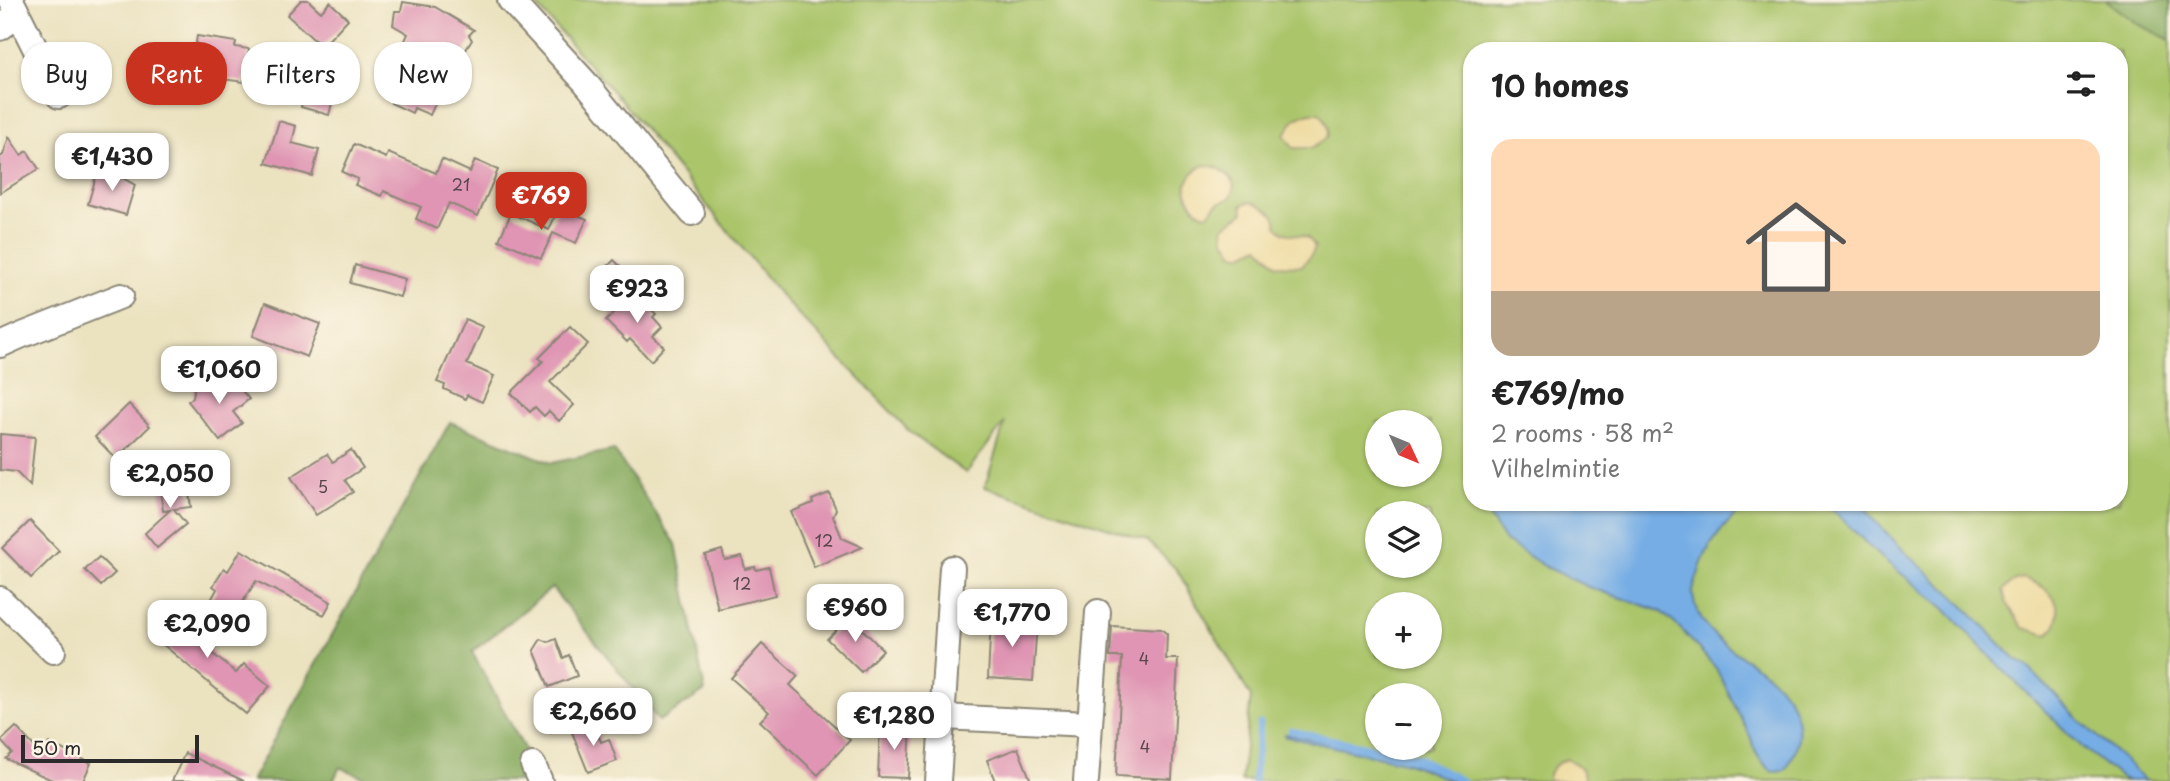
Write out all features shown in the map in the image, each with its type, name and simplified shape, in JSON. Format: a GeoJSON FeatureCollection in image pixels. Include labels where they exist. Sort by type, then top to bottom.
{"type":"FeatureCollection","features":[{"type":"Feature","properties":{"kind":"street"},"geometry":{"type":"LineString","coordinates":[[510,0],[585,82],[692,214]]}},
{"type":"Feature","properties":{"kind":"street"},"geometry":{"type":"LineString","coordinates":[[10,14],[27,42]]}},
{"type":"Feature","properties":{"kind":"street"},"geometry":{"type":"LineString","coordinates":[[0,345],[121,296]]}},
{"type":"Feature","properties":{"kind":"street"},"geometry":{"type":"LineString","coordinates":[[938,781],[952,568]]}},
{"type":"Feature","properties":{"kind":"street"},"geometry":{"type":"LineString","coordinates":[[0,599],[54,651]]}},
{"type":"Feature","properties":{"kind":"street"},"geometry":{"type":"LineString","coordinates":[[1086,781],[1098,612]]}},
{"type":"Feature","properties":{"kind":"street"},"geometry":{"type":"LineString","coordinates":[[942,717],[1089,724]]}},
{"type":"Feature","properties":{"kind":"green space"},"geometry":{"type":"Polygon","coordinates":[[[532,0],[2170,0],[2170,781],[1241,781],[1251,697],[1177,570],[1148,541],[985,487],[1005,422],[966,473],[911,433],[784,299],[624,104],[532,0]]]}},
{"type":"Feature","properties":{"kind":"green space"},"geometry":{"type":"Polygon","coordinates":[[[2105,0],[2170,0],[2170,40],[2137,24],[2105,0]]]}},
{"type":"Feature","properties":{"kind":"green space"},"geometry":{"type":"Polygon","coordinates":[[[450,422],[551,463],[614,450],[676,544],[705,691],[659,721],[552,588],[472,652],[533,765],[524,781],[372,781],[340,767],[333,781],[251,781],[450,422]]]}},
{"type":"Feature","properties":{"kind":"sand"},"geometry":{"type":"Polygon","coordinates":[[[1310,113],[1319,113],[1324,118],[1328,128],[1327,138],[1311,148],[1293,148],[1284,135],[1295,119],[1310,113]]]}},
{"type":"Feature","properties":{"kind":"sand"},"geometry":{"type":"Polygon","coordinates":[[[1205,165],[1227,174],[1234,184],[1234,189],[1229,199],[1217,204],[1205,215],[1191,203],[1187,189],[1191,175],[1205,165]]]}},
{"type":"Feature","properties":{"kind":"sand"},"geometry":{"type":"Polygon","coordinates":[[[1248,202],[1268,210],[1274,216],[1277,226],[1286,233],[1303,236],[1311,241],[1315,247],[1302,266],[1277,265],[1259,246],[1241,255],[1234,254],[1224,238],[1223,228],[1243,213],[1242,205],[1248,202]]]}},
{"type":"Feature","properties":{"kind":"sand"},"geometry":{"type":"Polygon","coordinates":[[[2024,578],[2044,588],[2057,605],[2056,624],[2047,635],[2023,628],[2006,602],[2003,590],[2015,580],[2024,578]]]}},
{"type":"Feature","properties":{"kind":"sand"},"geometry":{"type":"Polygon","coordinates":[[[1566,759],[1580,767],[1584,781],[1548,781],[1553,767],[1566,759]]]}},
{"type":"Feature","properties":{"kind":"water"},"geometry":{"type":"Polygon","coordinates":[[[1486,511],[1741,511],[1726,525],[1706,554],[1693,595],[1702,619],[1718,639],[1773,679],[1791,702],[1796,715],[1798,742],[1785,770],[1772,771],[1761,760],[1716,668],[1680,628],[1660,611],[1588,587],[1544,566],[1505,541],[1486,511]]]}},
{"type":"Feature","properties":{"kind":"water"},"geometry":{"type":"Polygon","coordinates":[[[1834,511],[1868,511],[1907,554],[2145,781],[2128,781],[2120,777],[2082,747],[1944,608],[1877,554],[1834,511]]]}},
{"type":"Feature","properties":{"kind":"water"},"geometry":{"type":"Polygon","coordinates":[[[1285,734],[1365,749],[1365,754],[1285,737],[1285,734]]]}},
{"type":"Feature","properties":{"kind":"water"},"geometry":{"type":"Polygon","coordinates":[[[1394,760],[1417,760],[1462,781],[1447,779],[1394,760]]]}},
{"type":"Feature","properties":{"kind":"building"},"geometry":{"type":"Polygon","coordinates":[[[301,0],[308,0],[321,12],[330,2],[348,19],[327,42],[317,42],[287,15],[301,0]]]}},
{"type":"Feature","properties":{"kind":"building"},"geometry":{"type":"Polygon","coordinates":[[[403,2],[435,7],[474,30],[469,35],[472,40],[404,42],[408,34],[393,25],[395,11],[401,11],[403,2]]]}},
{"type":"Feature","properties":{"kind":"building"},"geometry":{"type":"Polygon","coordinates":[[[197,36],[236,42],[235,47],[241,48],[241,82],[227,80],[227,42],[196,42],[197,36]]]}},
{"type":"Feature","properties":{"kind":"building"},"geometry":{"type":"Polygon","coordinates":[[[302,105],[332,105],[329,115],[302,105]]]}},
{"type":"Feature","properties":{"kind":"building"},"geometry":{"type":"Polygon","coordinates":[[[395,105],[435,105],[430,115],[414,108],[412,113],[395,105]]]}},
{"type":"Feature","properties":{"kind":"building"},"geometry":{"type":"Polygon","coordinates":[[[279,121],[296,126],[292,143],[319,150],[312,176],[266,163],[279,121]]]}},
{"type":"Feature","properties":{"kind":"building"},"geometry":{"type":"Polygon","coordinates":[[[9,137],[21,155],[27,151],[39,169],[0,193],[0,157],[9,137]]]}},
{"type":"Feature","properties":{"kind":"building"},"geometry":{"type":"Polygon","coordinates":[[[354,144],[386,158],[388,153],[436,173],[442,159],[470,172],[475,160],[498,170],[478,216],[449,203],[437,229],[416,219],[421,207],[384,191],[382,196],[355,185],[358,179],[342,172],[354,144]]]}},
{"type":"Feature","properties":{"kind":"building"},"geometry":{"type":"Polygon","coordinates":[[[110,171],[135,185],[126,215],[88,204],[97,173],[109,177],[110,171]]]}},
{"type":"Feature","properties":{"kind":"building"},"geometry":{"type":"Polygon","coordinates":[[[559,207],[587,219],[576,243],[553,233],[541,258],[499,240],[511,213],[549,230],[559,207]]]}},
{"type":"Feature","properties":{"kind":"building"},"geometry":{"type":"Polygon","coordinates":[[[614,260],[635,281],[617,299],[596,279],[614,260]]]}},
{"type":"Feature","properties":{"kind":"building"},"geometry":{"type":"Polygon","coordinates":[[[355,265],[405,279],[400,297],[350,283],[355,265]]]}},
{"type":"Feature","properties":{"kind":"building"},"geometry":{"type":"Polygon","coordinates":[[[634,292],[656,314],[653,317],[662,327],[653,336],[664,347],[651,361],[630,339],[627,342],[606,321],[634,292]]]}},
{"type":"Feature","properties":{"kind":"building"},"geometry":{"type":"Polygon","coordinates":[[[265,303],[320,324],[307,357],[253,336],[265,303]]]}},
{"type":"Feature","properties":{"kind":"building"},"geometry":{"type":"Polygon","coordinates":[[[465,319],[483,327],[467,364],[494,376],[482,402],[467,395],[465,399],[444,389],[445,385],[437,382],[465,319]]]}},
{"type":"Feature","properties":{"kind":"building"},"geometry":{"type":"Polygon","coordinates":[[[570,327],[588,344],[550,382],[574,405],[559,421],[549,411],[544,416],[535,407],[530,412],[511,393],[543,361],[539,358],[570,327]]]}},
{"type":"Feature","properties":{"kind":"building"},"geometry":{"type":"Polygon","coordinates":[[[215,380],[222,389],[233,380],[249,399],[233,412],[242,423],[220,441],[188,401],[193,398],[195,382],[210,384],[215,380]]]}},
{"type":"Feature","properties":{"kind":"building"},"geometry":{"type":"Polygon","coordinates":[[[129,404],[150,426],[116,459],[95,437],[129,404]]]}},
{"type":"Feature","properties":{"kind":"building"},"geometry":{"type":"Polygon","coordinates":[[[0,434],[35,437],[30,486],[16,472],[0,470],[0,434]]]}},
{"type":"Feature","properties":{"kind":"building"},"geometry":{"type":"Polygon","coordinates":[[[351,450],[363,468],[345,480],[353,492],[316,515],[291,477],[327,454],[333,462],[351,450]]]}},
{"type":"Feature","properties":{"kind":"building"},"geometry":{"type":"Polygon","coordinates":[[[187,478],[191,507],[174,509],[186,524],[157,548],[145,533],[170,510],[163,511],[159,481],[187,478]]]}},
{"type":"Feature","properties":{"kind":"building"},"geometry":{"type":"Polygon","coordinates":[[[829,493],[836,509],[833,516],[842,538],[863,547],[814,567],[791,512],[829,493]]]}},
{"type":"Feature","properties":{"kind":"building"},"geometry":{"type":"Polygon","coordinates":[[[30,521],[59,551],[31,578],[2,548],[30,521]]]}},
{"type":"Feature","properties":{"kind":"building"},"geometry":{"type":"Polygon","coordinates":[[[241,550],[331,602],[324,615],[256,581],[234,616],[210,602],[217,589],[213,586],[224,568],[228,571],[241,550]]]}},
{"type":"Feature","properties":{"kind":"building"},"geometry":{"type":"Polygon","coordinates":[[[722,550],[725,560],[742,556],[745,569],[769,567],[775,595],[718,609],[705,555],[722,550]]]}},
{"type":"Feature","properties":{"kind":"building"},"geometry":{"type":"Polygon","coordinates":[[[99,557],[115,573],[101,586],[85,570],[99,557]]]}},
{"type":"Feature","properties":{"kind":"building"},"geometry":{"type":"Polygon","coordinates":[[[173,603],[199,625],[190,635],[236,673],[244,664],[270,686],[246,714],[148,632],[173,603]]]}},
{"type":"Feature","properties":{"kind":"building"},"geometry":{"type":"Polygon","coordinates":[[[850,617],[883,650],[861,672],[827,639],[850,617]]]}},
{"type":"Feature","properties":{"kind":"building"},"geometry":{"type":"Polygon","coordinates":[[[991,618],[1037,621],[1033,681],[988,678],[991,618]]]}},
{"type":"Feature","properties":{"kind":"building"},"geometry":{"type":"Polygon","coordinates":[[[1112,626],[1161,629],[1167,634],[1166,659],[1178,659],[1172,779],[1116,776],[1122,657],[1110,657],[1112,626]]]}},
{"type":"Feature","properties":{"kind":"building"},"geometry":{"type":"Polygon","coordinates":[[[541,639],[548,642],[556,639],[563,658],[569,655],[577,676],[549,687],[534,650],[541,639]]]}},
{"type":"Feature","properties":{"kind":"building"},"geometry":{"type":"Polygon","coordinates":[[[762,644],[798,676],[790,685],[850,740],[818,775],[760,721],[769,712],[731,678],[762,644]]]}},
{"type":"Feature","properties":{"kind":"building"},"geometry":{"type":"Polygon","coordinates":[[[582,722],[595,728],[601,742],[609,739],[617,761],[588,772],[572,732],[579,729],[582,722]]]}},
{"type":"Feature","properties":{"kind":"building"},"geometry":{"type":"Polygon","coordinates":[[[880,725],[911,727],[908,778],[878,777],[880,725]]]}},
{"type":"Feature","properties":{"kind":"building"},"geometry":{"type":"Polygon","coordinates":[[[16,727],[43,756],[49,743],[91,763],[83,781],[54,781],[6,759],[12,753],[1,741],[16,727]]]}},
{"type":"Feature","properties":{"kind":"building"},"geometry":{"type":"Polygon","coordinates":[[[1018,748],[1031,781],[995,781],[987,760],[1018,748]]]}},
{"type":"Feature","properties":{"kind":"building"},"geometry":{"type":"Polygon","coordinates":[[[185,753],[244,781],[172,781],[185,753]]]}},
{"type":"Feature","properties":{"kind":"waterway"},"geometry":{"type":"LineString","coordinates":[[1254,781],[1260,724]]}},
{"type":"Feature","properties":{"kind":"waterway"},"geometry":{"type":"LineString","coordinates":[[1291,731],[1419,758],[1462,781]]}}]}
